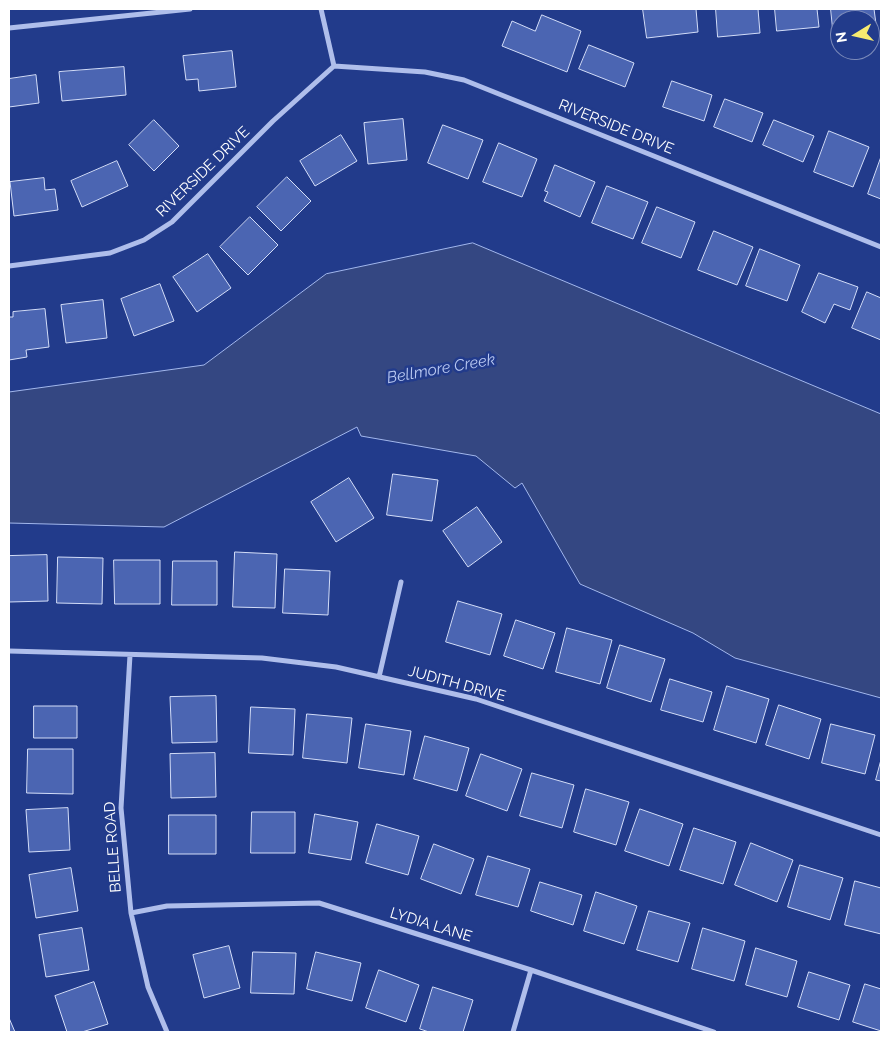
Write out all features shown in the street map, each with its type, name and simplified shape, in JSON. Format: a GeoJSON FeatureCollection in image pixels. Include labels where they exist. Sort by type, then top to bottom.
{"type":"FeatureCollection","features":[{"type":"Feature","properties":{"kind":"street"},"geometry":{"type":"LineString","coordinates":[[9,28],[190,9]]}},
{"type":"Feature","properties":{"kind":"street"},"geometry":{"type":"LineString","coordinates":[[321,9],[334,66]]}},
{"type":"Feature","properties":{"kind":"street","name":"RIVERSIDE DRIVE"},"geometry":{"type":"LineString","coordinates":[[9,266],[110,253],[144,240],[172,222],[273,122],[334,66],[425,72],[464,80],[881,247]]}},
{"type":"Feature","properties":{"kind":"street"},"geometry":{"type":"LineString","coordinates":[[379,677],[401,582]]}},
{"type":"Feature","properties":{"kind":"street","name":"JUDITH DRIVE"},"geometry":{"type":"LineString","coordinates":[[9,651],[262,658],[336,667],[476,699],[881,835]]}},
{"type":"Feature","properties":{"kind":"street","name":"BELLE ROAD"},"geometry":{"type":"LineString","coordinates":[[130,655],[121,808],[131,913],[148,987],[167,1032]]}},
{"type":"Feature","properties":{"kind":"street","name":"LYDIA LANE"},"geometry":{"type":"LineString","coordinates":[[131,913],[167,906],[319,903],[531,970],[714,1032]]}},
{"type":"Feature","properties":{"kind":"street"},"geometry":{"type":"LineString","coordinates":[[513,1032],[531,970]]}},
{"type":"Feature","properties":{"kind":"water","name":"Bellmore Creek"},"geometry":{"type":"Polygon","coordinates":[[[473,243],[881,414],[881,698],[735,658],[693,633],[580,584],[522,483],[515,488],[476,456],[361,436],[357,427],[164,527],[9,523],[9,392],[204,365],[326,274],[473,243]]]}},
{"type":"Feature","properties":{"kind":"building"},"geometry":{"type":"Polygon","coordinates":[[[643,9],[696,9],[698,32],[647,38],[643,9]]]}},
{"type":"Feature","properties":{"kind":"building"},"geometry":{"type":"Polygon","coordinates":[[[716,9],[758,9],[760,33],[718,37],[716,9]]]}},
{"type":"Feature","properties":{"kind":"building"},"geometry":{"type":"Polygon","coordinates":[[[775,9],[817,9],[819,27],[777,31],[775,9]]]}},
{"type":"Feature","properties":{"kind":"building"},"geometry":{"type":"Polygon","coordinates":[[[831,9],[874,10],[831,10],[831,9]]]}},
{"type":"Feature","properties":{"kind":"building"},"geometry":{"type":"Polygon","coordinates":[[[542,15],[581,31],[567,72],[502,46],[512,21],[535,31],[542,15]]]}},
{"type":"Feature","properties":{"kind":"building"},"geometry":{"type":"Polygon","coordinates":[[[589,45],[634,63],[625,87],[579,69],[589,45]]]}},
{"type":"Feature","properties":{"kind":"building"},"geometry":{"type":"Polygon","coordinates":[[[232,51],[236,87],[199,91],[198,79],[186,80],[183,56],[232,51]]]}},
{"type":"Feature","properties":{"kind":"building"},"geometry":{"type":"Polygon","coordinates":[[[124,67],[126,95],[62,101],[59,72],[124,67]]]}},
{"type":"Feature","properties":{"kind":"building"},"geometry":{"type":"Polygon","coordinates":[[[36,75],[39,103],[9,107],[9,79],[36,75]]]}},
{"type":"Feature","properties":{"kind":"building"},"geometry":{"type":"Polygon","coordinates":[[[672,81],[712,95],[704,121],[663,107],[672,81]]]}},
{"type":"Feature","properties":{"kind":"building"},"geometry":{"type":"Polygon","coordinates":[[[725,99],[763,113],[752,142],[714,127],[725,99]]]}},
{"type":"Feature","properties":{"kind":"building"},"geometry":{"type":"Polygon","coordinates":[[[403,119],[407,160],[368,164],[364,123],[403,119]]]}},
{"type":"Feature","properties":{"kind":"building"},"geometry":{"type":"Polygon","coordinates":[[[154,120],[179,146],[154,171],[129,145],[154,120]]]}},
{"type":"Feature","properties":{"kind":"building"},"geometry":{"type":"Polygon","coordinates":[[[774,120],[814,136],[803,162],[763,145],[774,120]]]}},
{"type":"Feature","properties":{"kind":"building"},"geometry":{"type":"Polygon","coordinates":[[[443,125],[483,140],[468,179],[428,163],[443,125]]]}},
{"type":"Feature","properties":{"kind":"building"},"geometry":{"type":"Polygon","coordinates":[[[829,131],[869,147],[853,187],[814,172],[829,131]]]}},
{"type":"Feature","properties":{"kind":"building"},"geometry":{"type":"Polygon","coordinates":[[[341,135],[357,161],[315,186],[300,161],[341,135]]]}},
{"type":"Feature","properties":{"kind":"building"},"geometry":{"type":"Polygon","coordinates":[[[499,143],[537,159],[522,197],[483,182],[499,143]]]}},
{"type":"Feature","properties":{"kind":"building"},"geometry":{"type":"Polygon","coordinates":[[[881,157],[881,199],[868,194],[881,157]]]}},
{"type":"Feature","properties":{"kind":"building"},"geometry":{"type":"Polygon","coordinates":[[[117,161],[128,186],[82,207],[71,181],[117,161]]]}},
{"type":"Feature","properties":{"kind":"building"},"geometry":{"type":"Polygon","coordinates":[[[555,165],[595,182],[580,217],[544,201],[548,192],[545,191],[555,165]]]}},
{"type":"Feature","properties":{"kind":"building"},"geometry":{"type":"Polygon","coordinates":[[[287,177],[311,201],[281,231],[257,207],[287,177]]]}},
{"type":"Feature","properties":{"kind":"building"},"geometry":{"type":"Polygon","coordinates":[[[44,178],[45,190],[55,189],[58,210],[14,216],[10,182],[44,178]]]}},
{"type":"Feature","properties":{"kind":"building"},"geometry":{"type":"Polygon","coordinates":[[[607,186],[648,202],[633,239],[592,223],[607,186]]]}},
{"type":"Feature","properties":{"kind":"building"},"geometry":{"type":"Polygon","coordinates":[[[657,207],[695,222],[681,258],[642,243],[657,207]]]}},
{"type":"Feature","properties":{"kind":"building"},"geometry":{"type":"Polygon","coordinates":[[[250,217],[278,245],[248,275],[220,247],[250,217]]]}},
{"type":"Feature","properties":{"kind":"building"},"geometry":{"type":"Polygon","coordinates":[[[714,231],[753,247],[737,285],[698,270],[714,231]]]}},
{"type":"Feature","properties":{"kind":"building"},"geometry":{"type":"Polygon","coordinates":[[[760,249],[800,265],[787,301],[746,286],[760,249]]]}},
{"type":"Feature","properties":{"kind":"building"},"geometry":{"type":"Polygon","coordinates":[[[208,254],[231,288],[197,312],[173,277],[208,254]]]}},
{"type":"Feature","properties":{"kind":"building"},"geometry":{"type":"Polygon","coordinates":[[[819,273],[858,287],[850,310],[834,304],[825,323],[802,312],[819,273]]]}},
{"type":"Feature","properties":{"kind":"building"},"geometry":{"type":"Polygon","coordinates":[[[160,284],[174,321],[134,336],[121,299],[160,284]]]}},
{"type":"Feature","properties":{"kind":"building"},"geometry":{"type":"Polygon","coordinates":[[[867,292],[881,298],[881,340],[852,328],[867,292]]]}},
{"type":"Feature","properties":{"kind":"building"},"geometry":{"type":"Polygon","coordinates":[[[103,300],[107,338],[66,343],[61,305],[103,300]]]}},
{"type":"Feature","properties":{"kind":"building"},"geometry":{"type":"Polygon","coordinates":[[[45,309],[49,347],[26,350],[27,357],[9,360],[9,317],[13,317],[13,312],[45,309]]]}},
{"type":"Feature","properties":{"kind":"building"},"geometry":{"type":"Polygon","coordinates":[[[393,474],[438,480],[432,521],[387,515],[393,474]]]}},
{"type":"Feature","properties":{"kind":"building"},"geometry":{"type":"Polygon","coordinates":[[[349,478],[374,518],[336,542],[311,502],[349,478]]]}},
{"type":"Feature","properties":{"kind":"building"},"geometry":{"type":"Polygon","coordinates":[[[477,507],[502,542],[468,567],[443,531],[477,507]]]}},
{"type":"Feature","properties":{"kind":"building"},"geometry":{"type":"Polygon","coordinates":[[[235,552],[277,554],[275,608],[233,607],[235,552]]]}},
{"type":"Feature","properties":{"kind":"building"},"geometry":{"type":"Polygon","coordinates":[[[47,555],[48,601],[9,602],[9,556],[47,555]]]}},
{"type":"Feature","properties":{"kind":"building"},"geometry":{"type":"Polygon","coordinates":[[[58,557],[103,558],[102,604],[57,603],[58,557]]]}},
{"type":"Feature","properties":{"kind":"building"},"geometry":{"type":"Polygon","coordinates":[[[114,560],[160,560],[160,604],[115,604],[114,560]]]}},
{"type":"Feature","properties":{"kind":"building"},"geometry":{"type":"Polygon","coordinates":[[[173,561],[217,561],[217,605],[172,605],[173,561]]]}},
{"type":"Feature","properties":{"kind":"building"},"geometry":{"type":"Polygon","coordinates":[[[285,569],[330,571],[328,615],[283,613],[285,569]]]}},
{"type":"Feature","properties":{"kind":"building"},"geometry":{"type":"Polygon","coordinates":[[[458,601],[502,614],[490,655],[446,642],[458,601]]]}},
{"type":"Feature","properties":{"kind":"building"},"geometry":{"type":"Polygon","coordinates":[[[516,620],[555,633],[543,669],[504,656],[516,620]]]}},
{"type":"Feature","properties":{"kind":"building"},"geometry":{"type":"Polygon","coordinates":[[[567,628],[612,640],[600,684],[556,672],[567,628]]]}},
{"type":"Feature","properties":{"kind":"building"},"geometry":{"type":"Polygon","coordinates":[[[620,645],[665,659],[651,702],[607,688],[620,645]]]}},
{"type":"Feature","properties":{"kind":"building"},"geometry":{"type":"Polygon","coordinates":[[[670,679],[712,692],[703,722],[661,710],[670,679]]]}},
{"type":"Feature","properties":{"kind":"building"},"geometry":{"type":"Polygon","coordinates":[[[727,686],[769,699],[756,743],[714,730],[727,686]]]}},
{"type":"Feature","properties":{"kind":"building"},"geometry":{"type":"Polygon","coordinates":[[[216,696],[217,742],[172,743],[170,697],[216,696]]]}},
{"type":"Feature","properties":{"kind":"building"},"geometry":{"type":"Polygon","coordinates":[[[779,705],[821,719],[809,759],[766,745],[779,705]]]}},
{"type":"Feature","properties":{"kind":"building"},"geometry":{"type":"Polygon","coordinates":[[[34,706],[77,706],[77,738],[34,738],[34,706]]]}},
{"type":"Feature","properties":{"kind":"building"},"geometry":{"type":"Polygon","coordinates":[[[251,707],[295,709],[293,755],[249,753],[251,707]]]}},
{"type":"Feature","properties":{"kind":"building"},"geometry":{"type":"Polygon","coordinates":[[[307,714],[352,718],[347,763],[303,758],[307,714]]]}},
{"type":"Feature","properties":{"kind":"building"},"geometry":{"type":"Polygon","coordinates":[[[366,724],[411,731],[404,775],[359,768],[366,724]]]}},
{"type":"Feature","properties":{"kind":"building"},"geometry":{"type":"Polygon","coordinates":[[[831,724],[875,735],[865,774],[822,763],[831,724]]]}},
{"type":"Feature","properties":{"kind":"building"},"geometry":{"type":"Polygon","coordinates":[[[425,736],[469,748],[457,791],[414,779],[425,736]]]}},
{"type":"Feature","properties":{"kind":"building"},"geometry":{"type":"Polygon","coordinates":[[[28,749],[73,749],[73,794],[27,793],[28,749]]]}},
{"type":"Feature","properties":{"kind":"building"},"geometry":{"type":"Polygon","coordinates":[[[215,753],[216,797],[171,798],[170,754],[215,753]]]}},
{"type":"Feature","properties":{"kind":"building"},"geometry":{"type":"Polygon","coordinates":[[[481,754],[522,769],[507,811],[466,796],[481,754]]]}},
{"type":"Feature","properties":{"kind":"building"},"geometry":{"type":"Polygon","coordinates":[[[881,760],[881,781],[876,780],[881,760]]]}},
{"type":"Feature","properties":{"kind":"building"},"geometry":{"type":"Polygon","coordinates":[[[532,773],[574,785],[562,828],[520,816],[532,773]]]}},
{"type":"Feature","properties":{"kind":"building"},"geometry":{"type":"Polygon","coordinates":[[[586,789],[629,802],[616,845],[574,832],[586,789]]]}},
{"type":"Feature","properties":{"kind":"building"},"geometry":{"type":"Polygon","coordinates":[[[68,808],[70,850],[29,852],[26,810],[68,808]]]}},
{"type":"Feature","properties":{"kind":"building"},"geometry":{"type":"Polygon","coordinates":[[[640,809],[683,824],[669,866],[625,851],[640,809]]]}},
{"type":"Feature","properties":{"kind":"building"},"geometry":{"type":"Polygon","coordinates":[[[252,812],[295,812],[295,853],[251,853],[252,812]]]}},
{"type":"Feature","properties":{"kind":"building"},"geometry":{"type":"Polygon","coordinates":[[[315,814],[358,822],[351,860],[309,853],[315,814]]]}},
{"type":"Feature","properties":{"kind":"building"},"geometry":{"type":"Polygon","coordinates":[[[169,815],[216,815],[216,854],[169,854],[169,815]]]}},
{"type":"Feature","properties":{"kind":"building"},"geometry":{"type":"Polygon","coordinates":[[[377,824],[419,836],[408,875],[366,863],[377,824]]]}},
{"type":"Feature","properties":{"kind":"building"},"geometry":{"type":"Polygon","coordinates":[[[694,828],[736,842],[723,884],[680,870],[694,828]]]}},
{"type":"Feature","properties":{"kind":"building"},"geometry":{"type":"Polygon","coordinates":[[[751,843],[793,860],[777,902],[735,885],[751,843]]]}},
{"type":"Feature","properties":{"kind":"building"},"geometry":{"type":"Polygon","coordinates":[[[434,844],[474,859],[461,894],[421,879],[434,844]]]}},
{"type":"Feature","properties":{"kind":"building"},"geometry":{"type":"Polygon","coordinates":[[[488,856],[530,869],[518,907],[476,895],[488,856]]]}},
{"type":"Feature","properties":{"kind":"building"},"geometry":{"type":"Polygon","coordinates":[[[800,865],[843,878],[830,920],[788,907],[800,865]]]}},
{"type":"Feature","properties":{"kind":"building"},"geometry":{"type":"Polygon","coordinates":[[[71,868],[78,911],[36,918],[29,875],[71,868]]]}},
{"type":"Feature","properties":{"kind":"building"},"geometry":{"type":"Polygon","coordinates":[[[855,881],[881,888],[881,934],[845,925],[855,881]]]}},
{"type":"Feature","properties":{"kind":"building"},"geometry":{"type":"Polygon","coordinates":[[[540,882],[582,895],[573,925],[531,911],[540,882]]]}},
{"type":"Feature","properties":{"kind":"building"},"geometry":{"type":"Polygon","coordinates":[[[596,892],[637,906],[624,944],[584,931],[596,892]]]}},
{"type":"Feature","properties":{"kind":"building"},"geometry":{"type":"Polygon","coordinates":[[[649,911],[690,923],[678,962],[637,950],[649,911]]]}},
{"type":"Feature","properties":{"kind":"building"},"geometry":{"type":"Polygon","coordinates":[[[82,928],[89,970],[46,977],[39,935],[82,928]]]}},
{"type":"Feature","properties":{"kind":"building"},"geometry":{"type":"Polygon","coordinates":[[[703,928],[745,941],[734,981],[692,969],[703,928]]]}},
{"type":"Feature","properties":{"kind":"building"},"geometry":{"type":"Polygon","coordinates":[[[229,946],[240,988],[204,998],[193,955],[229,946]]]}},
{"type":"Feature","properties":{"kind":"building"},"geometry":{"type":"Polygon","coordinates":[[[756,948],[797,961],[787,997],[746,985],[756,948]]]}},
{"type":"Feature","properties":{"kind":"building"},"geometry":{"type":"Polygon","coordinates":[[[253,952],[296,953],[294,994],[251,993],[253,952]]]}},
{"type":"Feature","properties":{"kind":"building"},"geometry":{"type":"Polygon","coordinates":[[[316,952],[361,963],[352,1001],[307,989],[316,952]]]}},
{"type":"Feature","properties":{"kind":"building"},"geometry":{"type":"Polygon","coordinates":[[[379,970],[419,985],[406,1022],[366,1008],[379,970]]]}},
{"type":"Feature","properties":{"kind":"building"},"geometry":{"type":"Polygon","coordinates":[[[809,972],[850,985],[839,1020],[798,1007],[809,972]]]}},
{"type":"Feature","properties":{"kind":"building"},"geometry":{"type":"Polygon","coordinates":[[[94,982],[108,1024],[82,1032],[67,1032],[55,996],[94,982]]]}},
{"type":"Feature","properties":{"kind":"building"},"geometry":{"type":"Polygon","coordinates":[[[865,984],[881,989],[881,1031],[853,1022],[865,984]]]}},
{"type":"Feature","properties":{"kind":"building"},"geometry":{"type":"Polygon","coordinates":[[[433,987],[473,1000],[463,1032],[429,1032],[420,1029],[433,987]]]}},
{"type":"Feature","properties":{"kind":"building"},"geometry":{"type":"Polygon","coordinates":[[[9,1018],[15,1032],[9,1032],[9,1018]]]}}]}
